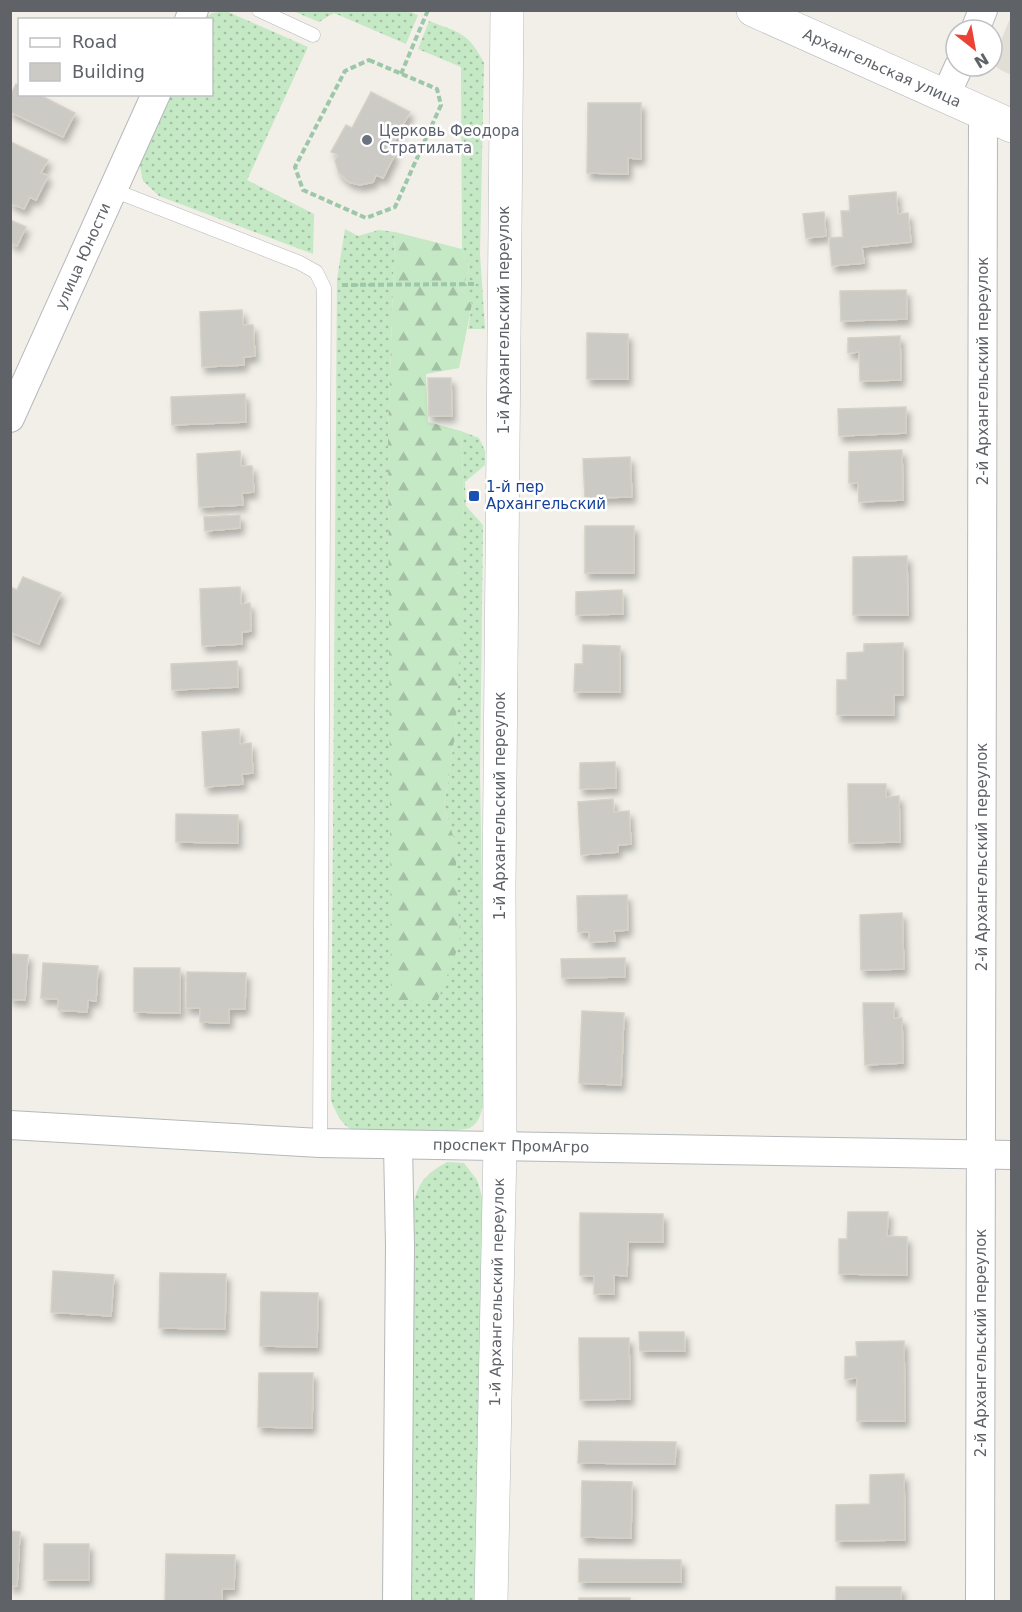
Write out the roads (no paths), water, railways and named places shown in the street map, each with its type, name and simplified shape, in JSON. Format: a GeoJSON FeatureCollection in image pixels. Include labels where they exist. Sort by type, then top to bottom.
{"type":"FeatureCollection","features":[{"type":"Feature","properties":{"kind":"street","name":"1-й Архангельский переулок"},"geometry":{"type":"LineString","coordinates":[[491,1602],[500,1145],[499,876],[507,10]]}},
{"type":"Feature","properties":{"kind":"street","name":"Архангельская улица"},"geometry":{"type":"LineString","coordinates":[[753,10],[997,119]]}},
{"type":"Feature","properties":{"kind":"street"},"geometry":{"type":"LineString","coordinates":[[945,97],[954,78]]}},
{"type":"Feature","properties":{"kind":"street","name":"улица Юности"},"geometry":{"type":"LineString","coordinates":[[10,418],[155,96]]}},
{"type":"Feature","properties":{"kind":"street","name":"2-й Архангельский переулок"},"geometry":{"type":"LineString","coordinates":[[980,1602],[981,1155],[997,119]]}},
{"type":"Feature","properties":{"kind":"street","name":"проспект ПромАгро"},"geometry":{"type":"LineString","coordinates":[[10,1125],[320,1143],[1011,1155]]}},
{"type":"Feature","properties":{"kind":"street"},"geometry":{"type":"LineString","coordinates":[[397,1602],[400,1246],[398,1145]]}},
{"type":"Feature","properties":{"kind":"lane"},"geometry":{"type":"LineString","coordinates":[[259,10],[313,35]]}},
{"type":"Feature","properties":{"kind":"lane"},"geometry":{"type":"LineString","coordinates":[[113,190],[300,263],[316,272],[324,288],[320,1143]]}},
{"type":"Feature","properties":{"kind":"place","name":"Церковь Феодора Стратилата"},"geometry":{"type":"Point","coordinates":[367,140]}},
{"type":"Feature","properties":{"kind":"place","name":"1-й пер Архангельский"},"geometry":{"type":"Point","coordinates":[474,496]}}]}
